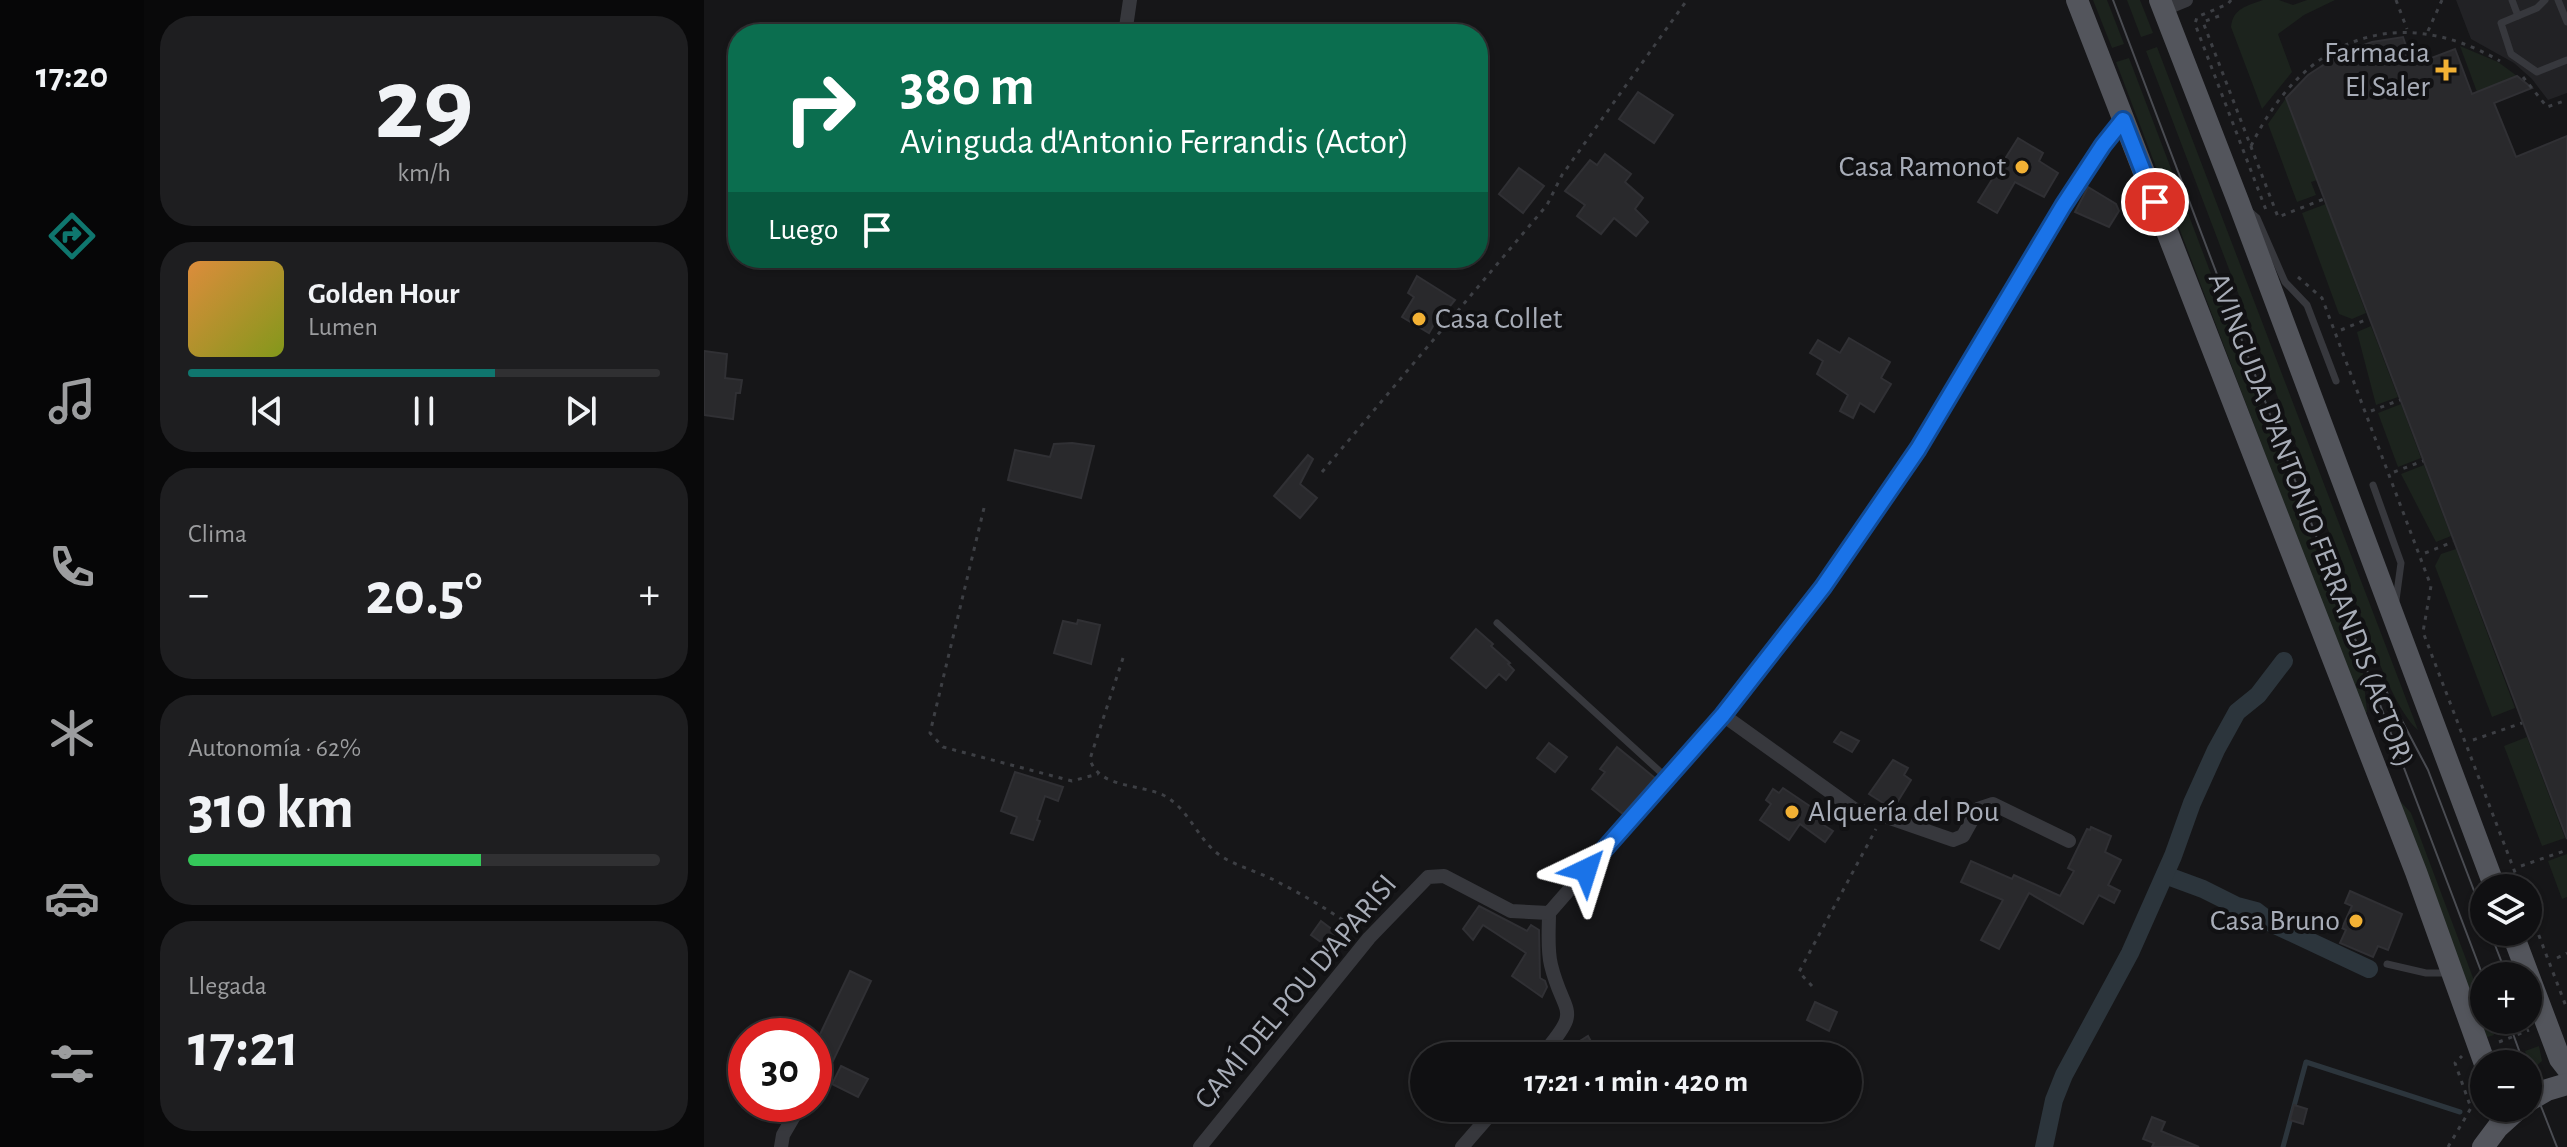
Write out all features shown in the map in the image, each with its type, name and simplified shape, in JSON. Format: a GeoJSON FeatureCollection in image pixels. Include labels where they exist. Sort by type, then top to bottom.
{"type":"FeatureCollection","features":[{"type":"Feature","properties":{"kind":"main road","name":"AVINGUDA D'ANTONIO FERRANDIS (ACTOR)"},"geometry":{"type":"LineString","coordinates":[[2077,0],[2404,843],[2451,973],[2486,1050]]}},
{"type":"Feature","properties":{"kind":"main road","name":"AVINGUDA D'ANTONIO FERRANDIS (ACTOR)"},"geometry":{"type":"LineString","coordinates":[[2162,4],[2490,874]]}},
{"type":"Feature","properties":{"kind":"main road"},"geometry":{"type":"LineString","coordinates":[[2517,946],[2560,1059],[2567,1068]]}},
{"type":"Feature","properties":{"kind":"main road"},"geometry":{"type":"LineString","coordinates":[[2542,1093],[2567,1084]]}},
{"type":"Feature","properties":{"kind":"main road"},"geometry":{"type":"LineString","coordinates":[[2483,1147],[2496,1122]]}},
{"type":"Feature","properties":{"kind":"street"},"geometry":{"type":"LineString","coordinates":[[1126,24],[1130,0]]}},
{"type":"Feature","properties":{"kind":"street"},"geometry":{"type":"LineString","coordinates":[[2162,4],[2186,0]]}},
{"type":"Feature","properties":{"kind":"street"},"geometry":{"type":"LineString","coordinates":[[1553,1042],[1565,1029],[1568,1017],[1567,1006],[1550,963],[1549,913],[1723,715],[1823,587],[1918,449],[2063,206],[2123,120]]}},
{"type":"Feature","properties":{"kind":"street"},"geometry":{"type":"LineString","coordinates":[[1723,715],[1854,809],[1953,840],[1963,836],[1978,809],[1993,804],[2069,841]]}},
{"type":"Feature","properties":{"kind":"street","name":"CAMÍ DEL POU D'APARISI"},"geometry":{"type":"LineString","coordinates":[[1200,1147],[1369,938],[1428,877],[1444,876],[1511,911],[1549,913]]}},
{"type":"Feature","properties":{"kind":"street"},"geometry":{"type":"LineString","coordinates":[[781,1147],[783,1135],[791,1122]]}},
{"type":"Feature","properties":{"kind":"street"},"geometry":{"type":"LineString","coordinates":[[1462,1147],[1484,1122]]}},
{"type":"Feature","properties":{"kind":"lane"},"geometry":{"type":"LineString","coordinates":[[2512,0],[2518,16]]}},
{"type":"Feature","properties":{"kind":"lane"},"geometry":{"type":"LineString","coordinates":[[2545,0],[2537,8],[2501,23],[2511,54],[2537,72],[2567,60]]}},
{"type":"Feature","properties":{"kind":"lane"},"geometry":{"type":"LineString","coordinates":[[2558,0],[2567,22]]}},
{"type":"Feature","properties":{"kind":"lane"},"geometry":{"type":"LineString","coordinates":[[2238,201],[2257,218],[2280,275],[2307,305],[2336,381]]}},
{"type":"Feature","properties":{"kind":"lane"},"geometry":{"type":"LineString","coordinates":[[2373,485],[2401,563],[2393,618]]}},
{"type":"Feature","properties":{"kind":"lane"},"geometry":{"type":"LineString","coordinates":[[1497,623],[1667,778]]}},
{"type":"Feature","properties":{"kind":"lane"},"geometry":{"type":"LineString","coordinates":[[2387,964],[2426,973],[2451,973]]}},
{"type":"Feature","properties":{"kind":"path"},"geometry":{"type":"LineString","coordinates":[[1322,472],[1547,205],[1562,175],[1687,0]]}},
{"type":"Feature","properties":{"kind":"path"},"geometry":{"type":"LineString","coordinates":[[2231,0],[2197,17],[2195,24],[2269,218]]}},
{"type":"Feature","properties":{"kind":"path"},"geometry":{"type":"LineString","coordinates":[[2396,0],[2407,29]]}},
{"type":"Feature","properties":{"kind":"path"},"geometry":{"type":"LineString","coordinates":[[2428,31],[2442,0]]}},
{"type":"Feature","properties":{"kind":"path"},"geometry":{"type":"LineString","coordinates":[[2219,16],[2203,22],[2278,217],[2324,199]]}},
{"type":"Feature","properties":{"kind":"path"},"geometry":{"type":"LineString","coordinates":[[2251,146],[2265,117],[2282,93],[2311,62],[2353,37],[2373,31],[2428,31],[2462,39],[2501,62]]}},
{"type":"Feature","properties":{"kind":"path"},"geometry":{"type":"LineString","coordinates":[[2521,76],[2547,107],[2567,100]]}},
{"type":"Feature","properties":{"kind":"path"},"geometry":{"type":"LineString","coordinates":[[2294,274],[2322,298],[2431,586],[2423,632],[2516,874]]}},
{"type":"Feature","properties":{"kind":"path"},"geometry":{"type":"LineString","coordinates":[[2341,330],[2368,319]]}},
{"type":"Feature","properties":{"kind":"path"},"geometry":{"type":"LineString","coordinates":[[2371,411],[2400,400]]}},
{"type":"Feature","properties":{"kind":"path"},"geometry":{"type":"LineString","coordinates":[[2394,472],[2423,461]]}},
{"type":"Feature","properties":{"kind":"path"},"geometry":{"type":"LineString","coordinates":[[984,508],[930,733],[943,747],[1072,781],[1098,774]]}},
{"type":"Feature","properties":{"kind":"path"},"geometry":{"type":"LineString","coordinates":[[2425,553],[2453,542]]}},
{"type":"Feature","properties":{"kind":"path"},"geometry":{"type":"LineString","coordinates":[[1123,658],[1090,759],[1093,769],[1098,774],[1161,794],[1189,816],[1206,842],[1222,857],[1271,879],[1339,917],[1369,938]]}},
{"type":"Feature","properties":{"kind":"path"},"geometry":{"type":"LineString","coordinates":[[2473,740],[2522,723]]}},
{"type":"Feature","properties":{"kind":"path"},"geometry":{"type":"LineString","coordinates":[[1812,986],[1799,972],[1877,828],[1875,814]]}},
{"type":"Feature","properties":{"kind":"path"},"geometry":{"type":"LineString","coordinates":[[2521,866],[2567,850]]}},
{"type":"Feature","properties":{"kind":"path"},"geometry":{"type":"LineString","coordinates":[[2542,944],[2567,1009]]}},
{"type":"Feature","properties":{"kind":"path"},"geometry":{"type":"LineString","coordinates":[[2557,958],[2567,953]]}},
{"type":"Feature","properties":{"kind":"path"},"geometry":{"type":"LineString","coordinates":[[2496,1050],[2524,1034]]}},
{"type":"Feature","properties":{"kind":"path"},"geometry":{"type":"LineString","coordinates":[[2448,1147],[2470,1112],[2470,1103],[2455,1063],[2464,1055]]}},
{"type":"Feature","properties":{"kind":"shaded area"},"geometry":{"type":"Polygon","coordinates":[[[2093,0],[2107,0],[2124,44],[2112,48],[2093,0]]]}},
{"type":"Feature","properties":{"kind":"shaded area"},"geometry":{"type":"Polygon","coordinates":[[[2127,0],[2140,0],[2153,33],[2141,37],[2127,0]]]}},
{"type":"Feature","properties":{"kind":"shaded area"},"geometry":{"type":"Polygon","coordinates":[[[2263,0],[2279,0],[2293,5],[2307,0],[2335,0],[2304,15],[2278,34],[2292,72],[2262,109],[2231,27],[2238,12],[2263,0]]]}},
{"type":"Feature","properties":{"kind":"shaded area"},"geometry":{"type":"Polygon","coordinates":[[[2456,0],[2567,0],[2567,93],[2548,100],[2532,79],[2514,63],[2471,39],[2456,0]]]}},
{"type":"Feature","properties":{"kind":"shaded area"},"geometry":{"type":"Polygon","coordinates":[[[2460,46],[2498,62],[2517,76],[2477,92],[2460,46]]]}},
{"type":"Feature","properties":{"kind":"shaded area"},"geometry":{"type":"Polygon","coordinates":[[[2157,47],[2418,730],[2398,702],[2372,645],[2146,51],[2157,47]]]}},
{"type":"Feature","properties":{"kind":"shaded area"},"geometry":{"type":"Polygon","coordinates":[[[2129,58],[2363,674],[2367,712],[2364,714],[2116,62],[2129,58]]]}},
{"type":"Feature","properties":{"kind":"shaded area"},"geometry":{"type":"Polygon","coordinates":[[[2286,98],[2317,180],[2311,182],[2316,195],[2297,202],[2268,124],[2286,98]]]}},
{"type":"Feature","properties":{"kind":"shaded area"},"geometry":{"type":"Polygon","coordinates":[[[2326,204],[2366,313],[2352,319],[2339,314],[2302,213],[2326,204]]]}},
{"type":"Feature","properties":{"kind":"shaded area"},"geometry":{"type":"Polygon","coordinates":[[[2371,326],[2398,397],[2376,405],[2357,332],[2371,326]]]}},
{"type":"Feature","properties":{"kind":"shaded area"},"geometry":{"type":"Polygon","coordinates":[[[2401,404],[2421,458],[2398,467],[2378,413],[2401,404]]]}},
{"type":"Feature","properties":{"kind":"shaded area"},"geometry":{"type":"Polygon","coordinates":[[[2424,465],[2451,536],[2436,542],[2401,474],[2424,465]]]}},
{"type":"Feature","properties":{"kind":"shaded area"},"geometry":{"type":"Polygon","coordinates":[[[2456,549],[2515,708],[2492,717],[2435,566],[2441,554],[2456,549]]]}},
{"type":"Feature","properties":{"kind":"shaded area"},"geometry":{"type":"Polygon","coordinates":[[[2527,737],[2565,838],[2542,846],[2504,746],[2527,737]]]}},
{"type":"Feature","properties":{"kind":"shaded area"},"geometry":{"type":"Polygon","coordinates":[[[2401,802],[2411,813],[2470,970],[2470,992],[2398,804],[2401,802]]]}},
{"type":"Feature","properties":{"kind":"shaded area"},"geometry":{"type":"Polygon","coordinates":[[[2567,854],[2567,897],[2562,899],[2548,861],[2567,854]]]}},
{"type":"Feature","properties":{"kind":"building"},"geometry":{"type":"Polygon","coordinates":[[[2403,37],[2407,49],[2429,59],[2455,49],[2472,94],[2517,76],[2532,88],[2494,103],[2516,157],[2567,136],[2567,839],[2286,98],[2308,75],[2342,53],[2372,42],[2403,37]]]}},
{"type":"Feature","properties":{"kind":"building"},"geometry":{"type":"Polygon","coordinates":[[[1638,92],[1673,115],[1654,143],[1619,119],[1638,92]]]}},
{"type":"Feature","properties":{"kind":"building","name":"Casa Ramonot"},"geometry":{"type":"Polygon","coordinates":[[[2018,138],[2043,153],[2039,161],[2058,173],[2044,197],[2015,182],[1997,213],[1978,202],[2018,138]]]}},
{"type":"Feature","properties":{"kind":"building"},"geometry":{"type":"Polygon","coordinates":[[[1605,154],[1631,174],[1625,182],[1643,198],[1635,209],[1648,222],[1636,236],[1614,218],[1601,234],[1577,216],[1585,205],[1565,191],[1590,160],[1597,165],[1605,154]]]}},
{"type":"Feature","properties":{"kind":"building"},"geometry":{"type":"Polygon","coordinates":[[[1519,168],[1544,186],[1523,213],[1499,194],[1519,168]]]}},
{"type":"Feature","properties":{"kind":"building"},"geometry":{"type":"Polygon","coordinates":[[[2088,187],[2116,204],[2119,211],[2109,227],[2075,212],[2088,187]]]}},
{"type":"Feature","properties":{"kind":"building"},"geometry":{"type":"Polygon","coordinates":[[[1417,276],[1455,300],[1442,316],[1440,314],[1429,333],[1402,317],[1414,297],[1408,293],[1417,276]]]}},
{"type":"Feature","properties":{"kind":"building"},"geometry":{"type":"Polygon","coordinates":[[[1849,338],[1890,362],[1881,378],[1891,384],[1874,412],[1860,403],[1853,418],[1840,411],[1848,395],[1817,374],[1823,361],[1810,353],[1818,340],[1840,353],[1849,338]]]}},
{"type":"Feature","properties":{"kind":"building"},"geometry":{"type":"Polygon","coordinates":[[[704,351],[727,354],[725,378],[742,380],[740,393],[736,393],[733,419],[704,415],[704,351]]]}},
{"type":"Feature","properties":{"kind":"building"},"geometry":{"type":"Polygon","coordinates":[[[1054,444],[1094,446],[1081,498],[1008,480],[1015,450],[1050,457],[1054,444]]]}},
{"type":"Feature","properties":{"kind":"building"},"geometry":{"type":"Polygon","coordinates":[[[1308,455],[1313,459],[1300,484],[1317,498],[1300,518],[1274,496],[1308,455]]]}},
{"type":"Feature","properties":{"kind":"building"},"geometry":{"type":"Polygon","coordinates":[[[1078,620],[1100,625],[1091,664],[1054,653],[1063,621],[1077,624],[1078,620]]]}},
{"type":"Feature","properties":{"kind":"building"},"geometry":{"type":"Polygon","coordinates":[[[1476,629],[1514,670],[1506,680],[1499,674],[1486,688],[1451,658],[1476,629]]]}},
{"type":"Feature","properties":{"kind":"building"},"geometry":{"type":"Polygon","coordinates":[[[1841,732],[1859,741],[1852,752],[1834,742],[1841,732]]]}},
{"type":"Feature","properties":{"kind":"building"},"geometry":{"type":"Polygon","coordinates":[[[1549,743],[1567,757],[1555,772],[1537,758],[1549,743]]]}},
{"type":"Feature","properties":{"kind":"building"},"geometry":{"type":"Polygon","coordinates":[[[1617,747],[1655,778],[1623,814],[1592,789],[1605,772],[1600,769],[1617,747]]]}},
{"type":"Feature","properties":{"kind":"building"},"geometry":{"type":"Polygon","coordinates":[[[1893,760],[1908,768],[1904,775],[1911,780],[1893,809],[1869,794],[1893,760]]]}},
{"type":"Feature","properties":{"kind":"building"},"geometry":{"type":"Polygon","coordinates":[[[1015,772],[1063,787],[1058,801],[1045,796],[1033,840],[1011,833],[1017,817],[1001,811],[1015,772]]]}},
{"type":"Feature","properties":{"kind":"building","name":"Alquería del Pou"},"geometry":{"type":"Polygon","coordinates":[[[1783,788],[1826,817],[1822,824],[1833,831],[1825,842],[1800,824],[1789,840],[1760,820],[1771,804],[1766,800],[1773,789],[1779,793],[1783,788]]]}},
{"type":"Feature","properties":{"kind":"building"},"geometry":{"type":"Polygon","coordinates":[[[2091,827],[2111,836],[2105,852],[2121,860],[2108,885],[2120,891],[2114,903],[2099,895],[2083,924],[2029,893],[1999,949],[1981,940],[2003,900],[1961,882],[1971,861],[2012,879],[2014,875],[2060,896],[2074,871],[2068,868],[2087,829],[2091,827]]]}},
{"type":"Feature","properties":{"kind":"building","name":"Casa Bruno"},"geometry":{"type":"Polygon","coordinates":[[[2350,891],[2402,914],[2388,950],[2378,946],[2373,957],[2340,943],[2346,930],[2342,928],[2352,906],[2345,903],[2350,891]]]}},
{"type":"Feature","properties":{"kind":"building"},"geometry":{"type":"Polygon","coordinates":[[[1479,906],[1527,931],[1531,925],[1539,930],[1540,978],[1547,987],[1542,997],[1512,976],[1526,953],[1483,925],[1473,940],[1463,929],[1479,906]]]}},
{"type":"Feature","properties":{"kind":"building"},"geometry":{"type":"Polygon","coordinates":[[[1321,921],[1342,937],[1332,950],[1311,935],[1321,921]]]}},
{"type":"Feature","properties":{"kind":"building"},"geometry":{"type":"Polygon","coordinates":[[[850,971],[871,981],[833,1061],[832,1018],[828,1018],[850,971]]]}},
{"type":"Feature","properties":{"kind":"building"},"geometry":{"type":"Polygon","coordinates":[[[1815,1002],[1837,1012],[1829,1031],[1807,1020],[1815,1002]]]}},
{"type":"Feature","properties":{"kind":"building"},"geometry":{"type":"Polygon","coordinates":[[[841,1066],[868,1079],[858,1097],[832,1084],[841,1066]]]}},
{"type":"Feature","properties":{"kind":"building"},"geometry":{"type":"Polygon","coordinates":[[[2294,1105],[2307,1109],[2303,1124],[2290,1120],[2294,1105]]]}},
{"type":"Feature","properties":{"kind":"building"},"geometry":{"type":"Polygon","coordinates":[[[2152,1117],[2165,1122],[2161,1131],[2199,1147],[2152,1147],[2154,1143],[2143,1139],[2152,1117]]]}},
{"type":"Feature","properties":{"kind":"waterway"},"geometry":{"type":"LineString","coordinates":[[2044,1147],[2054,1100],[2064,1075],[2130,953],[2216,750],[2237,712],[2258,695],[2284,661]]}},
{"type":"Feature","properties":{"kind":"waterway"},"geometry":{"type":"LineString","coordinates":[[2165,875],[2256,911],[2273,924],[2369,969]]}},
{"type":"Feature","properties":{"kind":"waterway"},"geometry":{"type":"LineString","coordinates":[[2283,1147],[2306,1062],[2460,1112]]}},
{"type":"Feature","properties":{"kind":"tram line"},"geometry":{"type":"LineString","coordinates":[[2113,0],[2478,962]]}},
{"type":"Feature","properties":{"kind":"tram line"},"geometry":{"type":"LineString","coordinates":[[2382,683],[2428,770],[2470,880]]}},
{"type":"Feature","properties":{"kind":"tram line"},"geometry":{"type":"LineString","coordinates":[[2495,946],[2502,962]]}},
{"type":"Feature","properties":{"kind":"tram line"},"geometry":{"type":"LineString","coordinates":[[2513,1034],[2519,1050]]}},
{"type":"Feature","properties":{"kind":"tram line"},"geometry":{"type":"LineString","coordinates":[[2542,1109],[2557,1147]]}},
{"type":"Feature","properties":{"kind":"place","name":"Farmacia El Saler"},"geometry":{"type":"Point","coordinates":[2446,70]}},
{"type":"Feature","properties":{"kind":"place","name":"Casa Ramonot"},"geometry":{"type":"Point","coordinates":[2022,167]}},
{"type":"Feature","properties":{"kind":"place","name":"Casa Collet"},"geometry":{"type":"Point","coordinates":[1419,319]}},
{"type":"Feature","properties":{"kind":"place","name":"Alquería del Pou"},"geometry":{"type":"Point","coordinates":[1792,812]}},
{"type":"Feature","properties":{"kind":"place","name":"Casa Bruno"},"geometry":{"type":"Point","coordinates":[2356,921]}},
{"type":"Feature","properties":{"kind":"route"},"geometry":{"type":"LineString","coordinates":[[1586,870],[1723,715],[1823,587],[1918,449],[2063,206],[2123,120],[2155,202]]}}]}
